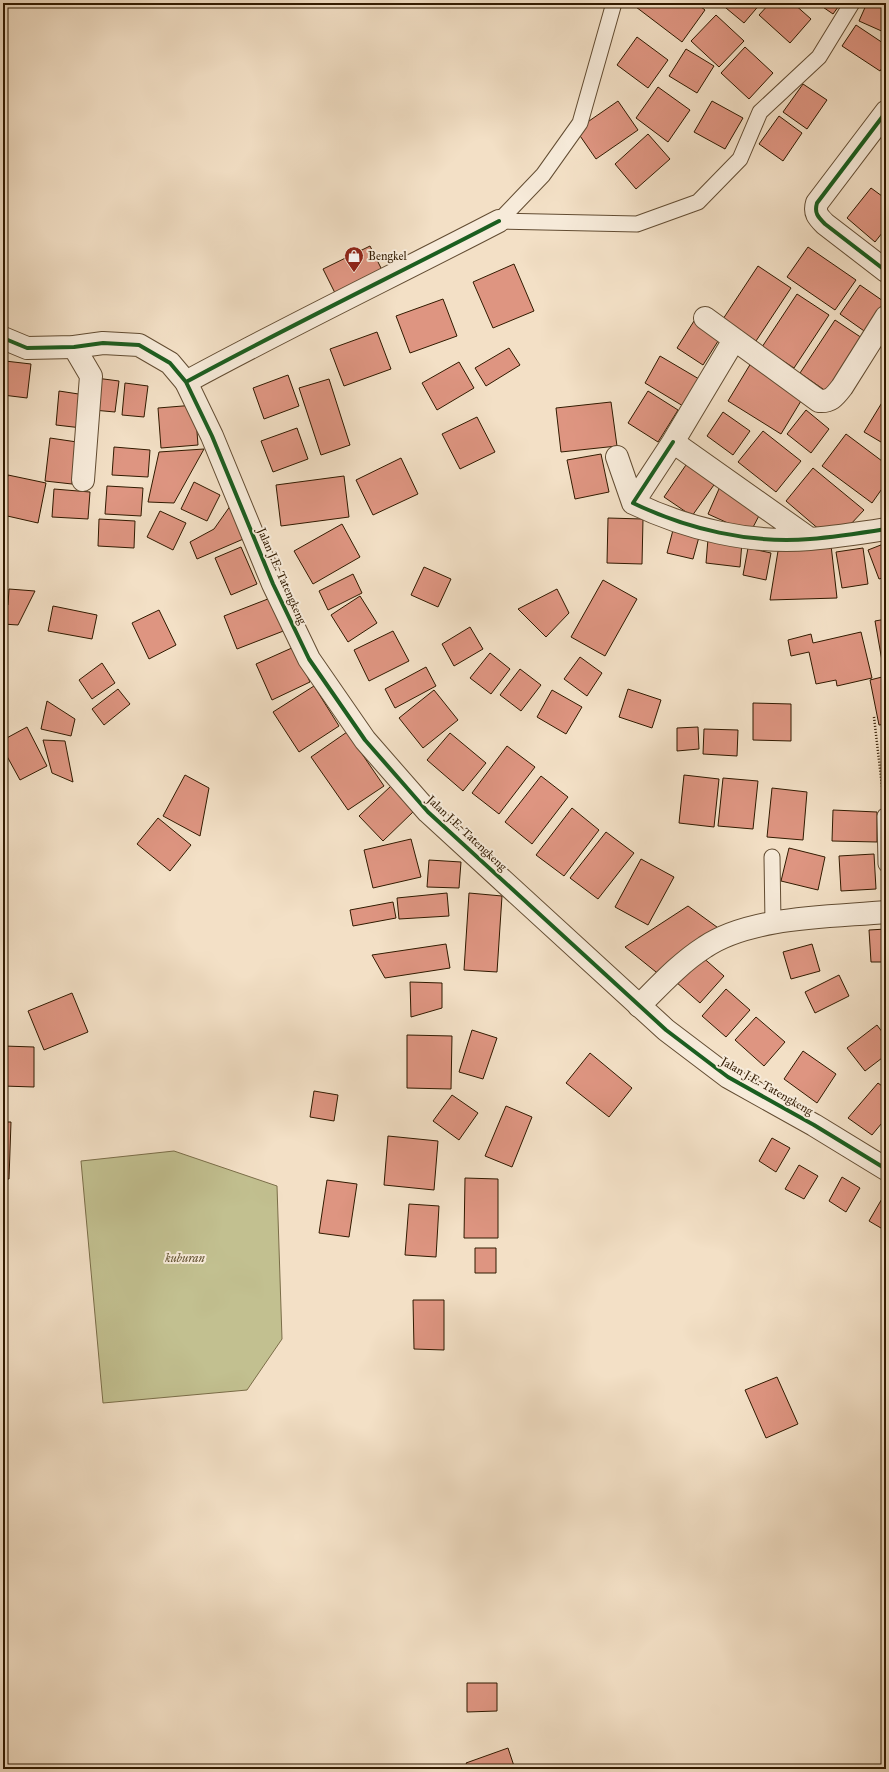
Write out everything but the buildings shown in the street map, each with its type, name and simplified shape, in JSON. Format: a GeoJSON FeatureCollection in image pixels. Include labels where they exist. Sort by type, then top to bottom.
{"type":"FeatureCollection","features":[{"type":"Feature","properties":{"kind":"street"},"geometry":{"type":"LineString","coordinates":[[886,112],[817,203],[815,210],[817,216],[825,224],[886,271]]}},
{"type":"Feature","properties":{"kind":"street"},"geometry":{"type":"LineString","coordinates":[[186,382],[253,345],[499,221]]}},
{"type":"Feature","properties":{"kind":"street"},"geometry":{"type":"LineString","coordinates":[[705,318],[819,401],[827,402],[834,397],[842,387],[886,317]]}},
{"type":"Feature","properties":{"kind":"street","name":"Jalan J.E. Tatengkeng"},"geometry":{"type":"LineString","coordinates":[[3,338],[27,348],[74,347],[103,343],[139,345],[170,363],[186,382],[212,436],[273,584],[309,659],[365,740],[428,812],[666,1030],[728,1077],[814,1125],[886,1169]]}},
{"type":"Feature","properties":{"kind":"street"},"geometry":{"type":"LineString","coordinates":[[633,503],[673,442],[734,340]]}},
{"type":"Feature","properties":{"kind":"street"},"geometry":{"type":"LineString","coordinates":[[74,347],[91,376],[83,480]]}},
{"type":"Feature","properties":{"kind":"street"},"geometry":{"type":"LineString","coordinates":[[673,442],[810,539]]}},
{"type":"Feature","properties":{"kind":"street"},"geometry":{"type":"LineString","coordinates":[[617,457],[633,503],[660,516],[700,528],[743,537],[780,540],[810,539],[886,529]]}},
{"type":"Feature","properties":{"kind":"street"},"geometry":{"type":"LineString","coordinates":[[639,1006],[681,965],[705,946],[726,935],[774,923],[886,912]]}},
{"type":"Feature","properties":{"kind":"lane"},"geometry":{"type":"LineString","coordinates":[[499,221],[543,175],[580,123],[614,3]]}},
{"type":"Feature","properties":{"kind":"lane"},"geometry":{"type":"LineString","coordinates":[[499,221],[637,224],[698,202],[740,159],[760,112],[819,57],[852,3]]}},
{"type":"Feature","properties":{"kind":"lane"},"geometry":{"type":"LineString","coordinates":[[885,816],[886,864]]}},
{"type":"Feature","properties":{"kind":"lane"},"geometry":{"type":"LineString","coordinates":[[772,857],[774,923]]}},
{"type":"Feature","properties":{"kind":"path"},"geometry":{"type":"LineString","coordinates":[[874,717],[885,816]]}},
{"type":"Feature","properties":{"kind":"green space","name":"kuburan"},"geometry":{"type":"Polygon","coordinates":[[[174,1151],[277,1186],[282,1339],[247,1390],[103,1403],[81,1161],[174,1151]]]}},
{"type":"Feature","properties":{"kind":"cycle path"},"geometry":{"type":"LineString","coordinates":[[886,112],[817,203],[816,210],[819,217],[825,224],[886,271]]}},
{"type":"Feature","properties":{"kind":"cycle path"},"geometry":{"type":"LineString","coordinates":[[186,382],[499,221]]}},
{"type":"Feature","properties":{"kind":"cycle path"},"geometry":{"type":"LineString","coordinates":[[3,338],[27,348],[74,347],[103,343],[139,345],[170,363],[186,382],[212,436],[273,584],[309,659],[365,740],[428,812],[666,1030],[728,1077],[814,1125],[886,1169]]}},
{"type":"Feature","properties":{"kind":"cycle path"},"geometry":{"type":"LineString","coordinates":[[673,442],[633,503],[697,527],[742,537],[787,540],[810,539],[886,529]]}},
{"type":"Feature","properties":{"kind":"place","name":"Bengkel"},"geometry":{"type":"Point","coordinates":[354,273]}}]}
